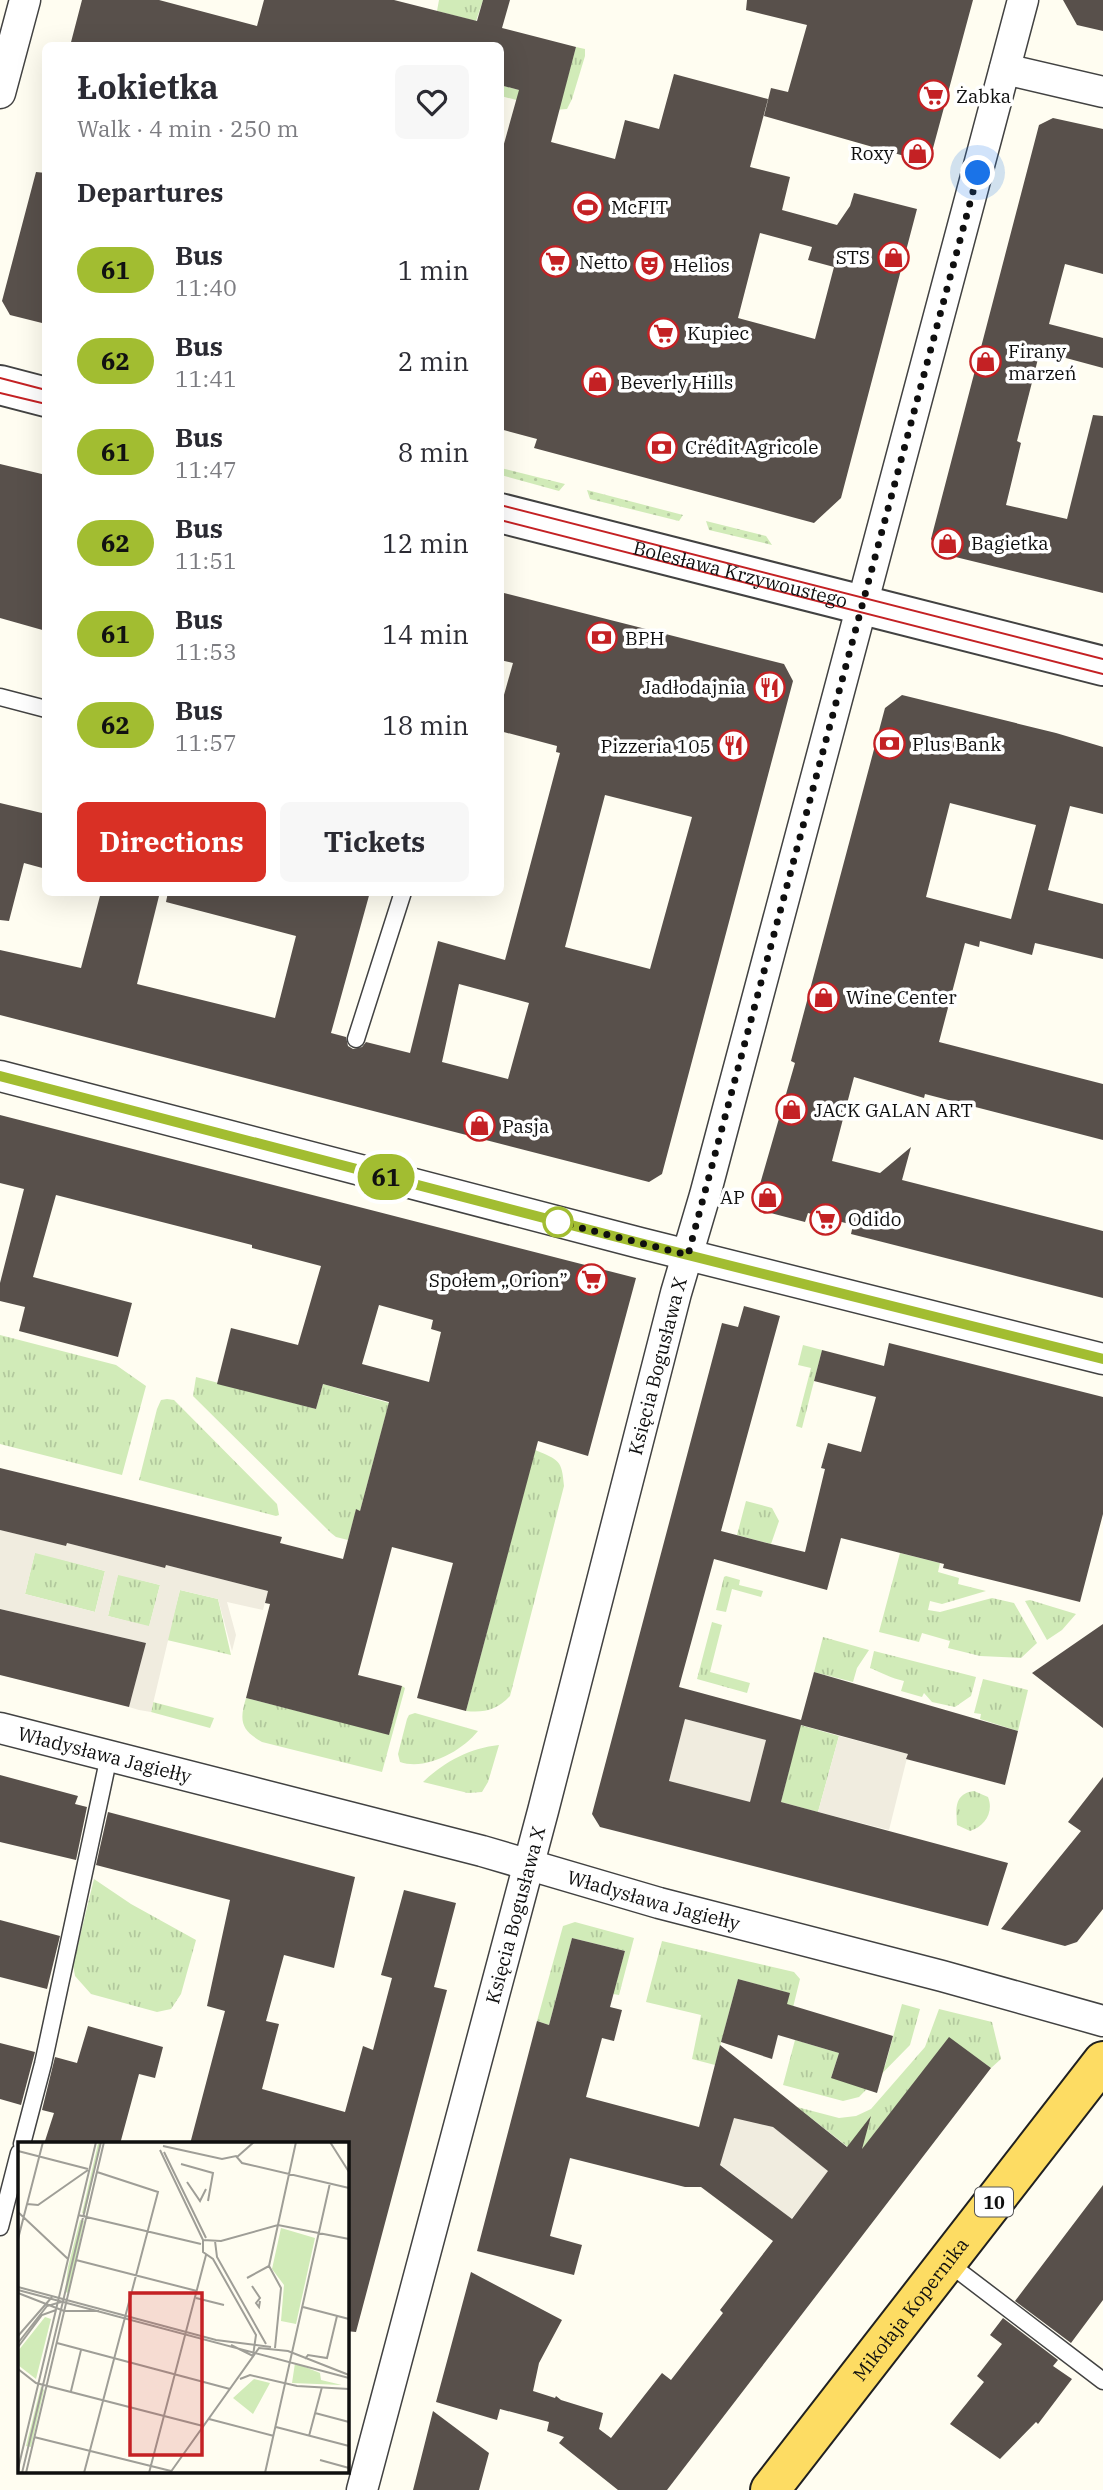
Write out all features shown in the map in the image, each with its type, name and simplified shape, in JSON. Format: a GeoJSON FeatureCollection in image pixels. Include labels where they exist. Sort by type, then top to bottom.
{"type":"FeatureCollection","features":[{"type":"Feature","properties":{"kind":"main road","name":"Mikołaja Kopernika"},"geometry":{"type":"LineString","coordinates":[[770,2490],[1103,2061]]}},
{"type":"Feature","properties":{"kind":"street"},"geometry":{"type":"LineString","coordinates":[[0,93],[25,0]]}},
{"type":"Feature","properties":{"kind":"street","name":"Księcia Bogusława X"},"geometry":{"type":"LineString","coordinates":[[362,2490],[529,1864],[676,1293],[863,605],[1023,0]]}},
{"type":"Feature","properties":{"kind":"street"},"geometry":{"type":"LineString","coordinates":[[1005,69],[1103,92]]}},
{"type":"Feature","properties":{"kind":"street"},"geometry":{"type":"LineString","coordinates":[[0,385],[42,396]]}},
{"type":"Feature","properties":{"kind":"street","name":"Bolesława Krzywoustego"},"geometry":{"type":"LineString","coordinates":[[504,514],[1103,666]]}},
{"type":"Feature","properties":{"kind":"street"},"geometry":{"type":"LineString","coordinates":[[0,1076],[688,1255],[1103,1359]]}},
{"type":"Feature","properties":{"kind":"street","name":"Władysława Jagiełły"},"geometry":{"type":"LineString","coordinates":[[0,1728],[529,1864],[659,1903],[942,1976],[1103,2021]]}},
{"type":"Feature","properties":{"kind":"lane"},"geometry":{"type":"LineString","coordinates":[[0,697],[42,708]]}},
{"type":"Feature","properties":{"kind":"lane"},"geometry":{"type":"LineString","coordinates":[[356,1039],[402,896]]}},
{"type":"Feature","properties":{"kind":"lane"},"geometry":{"type":"LineString","coordinates":[[23,2142],[43,2064],[109,1756]]}},
{"type":"Feature","properties":{"kind":"lane"},"geometry":{"type":"LineString","coordinates":[[0,2227],[18,2157]]}},
{"type":"Feature","properties":{"kind":"lane"},"geometry":{"type":"LineString","coordinates":[[947,2262],[1103,2381]]}},
{"type":"Feature","properties":{"kind":"green space"},"geometry":{"type":"Polygon","coordinates":[[[439,0],[483,0],[476,21],[437,11],[439,0]]]}},
{"type":"Feature","properties":{"kind":"green space"},"geometry":{"type":"Polygon","coordinates":[[[576,47],[585,49],[567,109],[554,110],[504,97],[504,86],[561,101],[576,47]]]}},
{"type":"Feature","properties":{"kind":"green space"},"geometry":{"type":"Polygon","coordinates":[[[504,469],[565,484],[559,491],[504,476],[504,469]]]}},
{"type":"Feature","properties":{"kind":"green space"},"geometry":{"type":"Polygon","coordinates":[[[587,490],[683,515],[679,521],[590,499],[587,490]]]}},
{"type":"Feature","properties":{"kind":"green space"},"geometry":{"type":"Polygon","coordinates":[[[706,521],[766,536],[772,545],[709,530],[706,521]]]}},
{"type":"Feature","properties":{"kind":"green space"},"geometry":{"type":"Polygon","coordinates":[[[0,1335],[116,1365],[146,1386],[122,1475],[0,1444],[0,1335]]]}},
{"type":"Feature","properties":{"kind":"green space"},"geometry":{"type":"Polygon","coordinates":[[[803,1345],[822,1350],[802,1428],[796,1426],[811,1368],[798,1365],[803,1345]]]}},
{"type":"Feature","properties":{"kind":"green space"},"geometry":{"type":"Polygon","coordinates":[[[196,1377],[316,1409],[323,1384],[389,1403],[360,1511],[356,1510],[348,1540],[331,1533],[193,1396],[196,1377]]]}},
{"type":"Feature","properties":{"kind":"green space"},"geometry":{"type":"Polygon","coordinates":[[[161,1400],[174,1400],[277,1504],[279,1515],[139,1480],[157,1409],[161,1400]]]}},
{"type":"Feature","properties":{"kind":"green space"},"geometry":{"type":"Polygon","coordinates":[[[535,1450],[558,1462],[564,1486],[510,1696],[490,1709],[466,1711],[535,1450]]]}},
{"type":"Feature","properties":{"kind":"green space"},"geometry":{"type":"Polygon","coordinates":[[[746,1501],[772,1508],[779,1521],[771,1544],[737,1535],[746,1501]]]}},
{"type":"Feature","properties":{"kind":"green space"},"geometry":{"type":"Polygon","coordinates":[[[35,1552],[105,1571],[95,1612],[25,1594],[35,1552]]]}},
{"type":"Feature","properties":{"kind":"green space"},"geometry":{"type":"Polygon","coordinates":[[[900,1553],[940,1563],[938,1572],[959,1578],[958,1584],[986,1591],[942,1604],[930,1601],[928,1610],[940,1612],[992,1598],[1014,1603],[1037,1643],[1021,1658],[980,1656],[948,1648],[950,1641],[922,1633],[919,1642],[879,1632],[900,1553]]]}},
{"type":"Feature","properties":{"kind":"green space"},"geometry":{"type":"Polygon","coordinates":[[[118,1574],[160,1585],[149,1627],[108,1616],[118,1574]]]}},
{"type":"Feature","properties":{"kind":"green space"},"geometry":{"type":"Polygon","coordinates":[[[726,1576],[740,1580],[739,1585],[763,1591],[761,1597],[732,1589],[726,1612],[716,1610],[726,1576]]]}},
{"type":"Feature","properties":{"kind":"green space"},"geometry":{"type":"Polygon","coordinates":[[[180,1590],[218,1599],[231,1655],[167,1640],[180,1590]]]}},
{"type":"Feature","properties":{"kind":"green space"},"geometry":{"type":"Polygon","coordinates":[[[1030,1600],[1076,1614],[1062,1630],[1047,1640],[1025,1601],[1030,1600]]]}},
{"type":"Feature","properties":{"kind":"green space"},"geometry":{"type":"Polygon","coordinates":[[[712,1622],[722,1625],[710,1672],[750,1683],[747,1693],[697,1679],[712,1622]]]}},
{"type":"Feature","properties":{"kind":"green space"},"geometry":{"type":"Polygon","coordinates":[[[823,1637],[869,1650],[857,1668],[853,1682],[814,1672],[823,1637]]]}},
{"type":"Feature","properties":{"kind":"green space"},"geometry":{"type":"Polygon","coordinates":[[[874,1651],[976,1677],[971,1696],[955,1707],[932,1702],[924,1693],[922,1697],[901,1691],[904,1681],[870,1668],[874,1651]]]}},
{"type":"Feature","properties":{"kind":"green space"},"geometry":{"type":"Polygon","coordinates":[[[983,1679],[1028,1690],[1018,1731],[980,1719],[981,1714],[974,1713],[983,1679]]]}},
{"type":"Feature","properties":{"kind":"green space"},"geometry":{"type":"Polygon","coordinates":[[[402,1686],[405,1688],[382,1772],[262,1742],[246,1729],[242,1719],[246,1698],[389,1734],[402,1686]]]}},
{"type":"Feature","properties":{"kind":"green space"},"geometry":{"type":"Polygon","coordinates":[[[153,1702],[214,1718],[210,1728],[151,1712],[153,1702]]]}},
{"type":"Feature","properties":{"kind":"green space"},"geometry":{"type":"Polygon","coordinates":[[[415,1713],[478,1731],[463,1746],[443,1757],[421,1764],[400,1762],[398,1754],[407,1719],[415,1713]]]}},
{"type":"Feature","properties":{"kind":"green space"},"geometry":{"type":"Polygon","coordinates":[[[800,1725],[839,1736],[818,1812],[781,1802],[800,1725]]]}},
{"type":"Feature","properties":{"kind":"green space"},"geometry":{"type":"Polygon","coordinates":[[[499,1745],[488,1782],[482,1792],[468,1793],[423,1782],[458,1757],[499,1745]]]}},
{"type":"Feature","properties":{"kind":"green space"},"geometry":{"type":"Polygon","coordinates":[[[974,1791],[988,1797],[990,1808],[984,1822],[970,1831],[957,1825],[957,1808],[963,1795],[974,1791]]]}},
{"type":"Feature","properties":{"kind":"green space"},"geometry":{"type":"Polygon","coordinates":[[[94,1879],[131,1904],[196,1940],[181,1994],[171,2009],[157,2012],[91,1994],[75,1976],[73,1965],[94,1879]]]}},
{"type":"Feature","properties":{"kind":"green space"},"geometry":{"type":"Polygon","coordinates":[[[575,1922],[634,1938],[619,1995],[613,1994],[625,1951],[572,1938],[549,2025],[537,2021],[563,1926],[575,1922]]]}},
{"type":"Feature","properties":{"kind":"green space"},"geometry":{"type":"Polygon","coordinates":[[[662,1941],[794,1972],[800,1979],[786,2036],[778,2034],[789,1993],[738,1979],[715,2065],[692,2059],[701,2015],[646,2002],[662,1941]]]}},
{"type":"Feature","properties":{"kind":"green space"},"geometry":{"type":"Polygon","coordinates":[[[902,2004],[920,2009],[910,2045],[859,2097],[843,2101],[783,2085],[795,2040],[839,2053],[831,2078],[885,2066],[902,2004]]]}},
{"type":"Feature","properties":{"kind":"green space"},"geometry":{"type":"Polygon","coordinates":[[[939,2009],[992,2022],[1001,2059],[991,2068],[949,2038],[858,2155],[797,2107],[839,2118],[856,2116],[871,2109],[925,2047],[939,2009]]]}},
{"type":"Feature","properties":{"kind":"shaded area"},"geometry":{"type":"Polygon","coordinates":[[[0,1530],[66,1546],[67,1543],[165,1568],[166,1565],[268,1591],[263,1610],[227,1602],[236,1635],[232,1651],[218,1599],[180,1590],[151,1712],[129,1707],[146,1643],[0,1609],[0,1530]],[[35,1553],[25,1594],[95,1612],[105,1571],[35,1553]],[[118,1575],[108,1616],[149,1626],[160,1585],[118,1575]]]}},
{"type":"Feature","properties":{"kind":"shaded area"},"geometry":{"type":"Polygon","coordinates":[[[685,1719],[766,1740],[754,1786],[761,1797],[761,1805],[667,1789],[685,1719]]]}},
{"type":"Feature","properties":{"kind":"shaded area"},"geometry":{"type":"Polygon","coordinates":[[[839,1736],[908,1754],[889,1830],[818,1812],[839,1736]]]}},
{"type":"Feature","properties":{"kind":"shaded area"},"geometry":{"type":"Polygon","coordinates":[[[740,2093],[755,2123],[773,2127],[813,2159],[833,2166],[787,2224],[775,2206],[717,2162],[740,2093]]]}},
{"type":"Feature","properties":{"kind":"building","name":"Kupiec"},"geometry":{"type":"Polygon","coordinates":[[[82,0],[159,0],[257,26],[264,0],[394,0],[477,21],[483,0],[510,0],[502,28],[576,47],[551,142],[615,159],[625,120],[659,129],[674,74],[768,99],[750,167],[790,177],[782,210],[837,225],[850,206],[854,193],[917,209],[841,498],[814,523],[534,448],[537,439],[504,430],[504,144],[519,90],[504,86],[504,42],[71,42],[82,0]],[[760,233],[738,318],[815,339],[834,267],[808,260],[812,247],[760,233]]]}},
{"type":"Feature","properties":{"kind":"building"},"geometry":{"type":"Polygon","coordinates":[[[747,0],[973,0],[929,163],[764,116],[771,88],[788,92],[807,25],[746,10],[747,0]]]}},
{"type":"Feature","properties":{"kind":"building"},"geometry":{"type":"Polygon","coordinates":[[[1063,0],[1103,0],[1103,31],[1077,25],[1063,0]]]}},
{"type":"Feature","properties":{"kind":"building"},"geometry":{"type":"Polygon","coordinates":[[[1053,118],[1103,129],[1103,274],[1065,264],[1049,324],[1103,338],[1103,368],[1040,351],[1017,441],[1021,443],[1006,505],[1067,519],[1093,415],[1103,416],[1103,593],[939,553],[931,539],[1039,125],[1053,118]]]}},
{"type":"Feature","properties":{"kind":"building"},"geometry":{"type":"Polygon","coordinates":[[[36,172],[42,173],[42,323],[10,315],[2,301],[36,172]]]}},
{"type":"Feature","properties":{"kind":"building"},"geometry":{"type":"Polygon","coordinates":[[[0,464],[42,474],[42,630],[0,618],[0,464]]]}},
{"type":"Feature","properties":{"kind":"building"},"geometry":{"type":"Polygon","coordinates":[[[504,593],[784,664],[793,681],[662,1174],[649,1182],[0,1015],[0,950],[81,968],[100,896],[159,896],[137,984],[275,1018],[296,936],[166,902],[167,896],[369,896],[331,1033],[346,1037],[348,1046],[353,1049],[362,1047],[366,1042],[410,1053],[438,941],[505,960],[560,753],[556,752],[557,746],[504,732],[504,695],[513,663],[504,661],[504,593]],[[605,795],[565,947],[650,969],[692,817],[605,795]],[[459,984],[442,1062],[508,1079],[529,1003],[459,984]]]}},
{"type":"Feature","properties":{"kind":"building"},"geometry":{"type":"Polygon","coordinates":[[[902,695],[1103,747],[1103,814],[1070,806],[1048,890],[1103,904],[1103,959],[1035,943],[1032,955],[980,941],[979,947],[965,943],[939,1042],[1103,1084],[1103,1140],[925,1094],[924,1098],[854,1077],[832,1161],[880,1173],[911,1147],[902,1180],[1103,1231],[1103,1298],[851,1234],[853,1225],[808,1213],[805,1222],[763,1211],[756,1198],[795,1063],[791,1061],[885,708],[902,695]],[[950,803],[926,897],[1011,919],[1036,825],[950,803]]]}},
{"type":"Feature","properties":{"kind":"building"},"geometry":{"type":"Polygon","coordinates":[[[0,803],[42,813],[42,868],[24,863],[9,921],[0,920],[0,803]]]}},
{"type":"Feature","properties":{"kind":"building"},"geometry":{"type":"Polygon","coordinates":[[[0,1115],[636,1278],[588,1456],[538,1441],[466,1711],[417,1698],[453,1563],[392,1547],[358,1675],[402,1686],[389,1735],[246,1698],[270,1604],[265,1603],[268,1591],[166,1565],[165,1568],[67,1543],[66,1546],[0,1530],[0,1468],[282,1537],[280,1543],[343,1559],[356,1509],[360,1511],[389,1402],[323,1384],[316,1409],[217,1384],[231,1328],[298,1345],[321,1266],[252,1248],[252,1245],[56,1195],[33,1277],[132,1303],[118,1357],[19,1331],[25,1307],[0,1301],[0,1283],[24,1189],[0,1183],[0,1115]],[[379,1305],[362,1364],[429,1382],[441,1332],[431,1329],[433,1320],[379,1305]]]}},
{"type":"Feature","properties":{"kind":"building"},"geometry":{"type":"Polygon","coordinates":[[[744,1306],[780,1316],[721,1531],[805,1552],[825,1469],[821,1468],[828,1443],[861,1452],[876,1397],[814,1381],[822,1350],[884,1366],[889,1343],[1103,1397],[1103,1514],[1080,1602],[943,1568],[944,1564],[841,1538],[827,1590],[714,1559],[679,1687],[801,1720],[814,1672],[1018,1731],[1005,1785],[906,1759],[908,1754],[801,1725],[781,1802],[1008,1863],[988,1926],[600,1827],[592,1814],[722,1323],[738,1327],[744,1306]],[[685,1719],[669,1781],[750,1802],[766,1740],[685,1719]]]}},
{"type":"Feature","properties":{"kind":"building"},"geometry":{"type":"Polygon","coordinates":[[[0,1609],[146,1643],[129,1707],[0,1675],[0,1609]]]}},
{"type":"Feature","properties":{"kind":"building"},"geometry":{"type":"Polygon","coordinates":[[[1103,1624],[1103,1728],[1032,1673],[1103,1624]]]}},
{"type":"Feature","properties":{"kind":"building"},"geometry":{"type":"Polygon","coordinates":[[[0,1775],[78,1796],[75,1804],[87,1807],[76,1860],[0,1842],[0,1775]]]}},
{"type":"Feature","properties":{"kind":"building"},"geometry":{"type":"Polygon","coordinates":[[[1103,1777],[1103,1909],[1077,1942],[1065,1946],[1001,1929],[1081,1831],[1068,1822],[1103,1777]]]}},
{"type":"Feature","properties":{"kind":"building"},"geometry":{"type":"Polygon","coordinates":[[[108,1812],[355,1877],[334,1968],[284,1955],[266,2021],[279,2024],[262,2089],[345,2112],[363,2046],[373,2050],[392,1978],[381,1975],[404,1890],[456,1903],[434,1987],[447,1990],[356,2332],[348,2331],[348,2142],[191,2142],[225,2011],[207,2006],[230,1900],[96,1865],[108,1812]]]}},
{"type":"Feature","properties":{"kind":"building"},"geometry":{"type":"Polygon","coordinates":[[[0,1920],[60,1936],[47,1989],[0,1977],[0,1920]]]}},
{"type":"Feature","properties":{"kind":"building"},"geometry":{"type":"Polygon","coordinates":[[[572,1938],[625,1951],[610,2007],[622,2010],[614,2041],[602,2038],[586,2097],[699,2127],[720,2045],[847,2147],[871,2116],[862,2149],[949,2037],[991,2068],[667,2490],[618,2490],[559,2443],[564,2437],[547,2431],[549,2422],[500,2409],[497,2420],[436,2402],[471,2272],[562,2320],[539,2363],[533,2391],[555,2398],[556,2396],[603,2413],[599,2429],[611,2438],[662,2373],[671,2380],[723,2313],[720,2310],[773,2241],[701,2187],[685,2187],[570,2158],[550,2236],[582,2245],[574,2275],[477,2251],[537,2021],[549,2025],[572,1938]],[[734,2118],[720,2165],[792,2219],[828,2171],[773,2127],[734,2118]]]}},
{"type":"Feature","properties":{"kind":"building"},"geometry":{"type":"Polygon","coordinates":[[[738,1979],[790,1993],[787,2004],[893,2036],[877,2093],[831,2078],[839,2053],[778,2035],[772,2059],[721,2042],[738,1979]]]}},
{"type":"Feature","properties":{"kind":"building"},"geometry":{"type":"Polygon","coordinates":[[[88,2026],[163,2047],[155,2078],[139,2074],[121,2142],[45,2142],[54,2113],[42,2110],[55,2057],[77,2063],[88,2026]]]}},
{"type":"Feature","properties":{"kind":"building"},"geometry":{"type":"Polygon","coordinates":[[[0,2043],[35,2052],[21,2105],[0,2099],[0,2043]]]}},
{"type":"Feature","properties":{"kind":"building"},"geometry":{"type":"Polygon","coordinates":[[[1103,2185],[1103,2300],[1071,2343],[1015,2301],[1103,2185]]]}},
{"type":"Feature","properties":{"kind":"building"},"geometry":{"type":"Polygon","coordinates":[[[1003,2318],[1058,2360],[1053,2366],[1072,2379],[1038,2424],[1036,2422],[1000,2459],[950,2424],[984,2382],[977,2376],[1002,2344],[990,2335],[1003,2318]]]}},
{"type":"Feature","properties":{"kind":"building"},"geometry":{"type":"Polygon","coordinates":[[[433,2411],[489,2453],[479,2490],[413,2490],[433,2411]]]}},
{"type":"Feature","properties":{"kind":"tram line"},"geometry":{"type":"LineString","coordinates":[[0,378],[42,389]]}},
{"type":"Feature","properties":{"kind":"tram line"},"geometry":{"type":"LineString","coordinates":[[0,393],[42,403]]}},
{"type":"Feature","properties":{"kind":"tram line"},"geometry":{"type":"LineString","coordinates":[[504,506],[1103,659]]}},
{"type":"Feature","properties":{"kind":"tram line"},"geometry":{"type":"LineString","coordinates":[[504,521],[1103,674]]}},
{"type":"Feature","properties":{"kind":"bus line","name":"61"},"geometry":{"type":"LineString","coordinates":[[0,1076],[640,1243],[1103,1359]]}},
{"type":"Feature","properties":{"kind":"place","name":"Żabka"},"geometry":{"type":"Point","coordinates":[933,96]}},
{"type":"Feature","properties":{"kind":"place","name":"Roxy"},"geometry":{"type":"Point","coordinates":[917,153]}},
{"type":"Feature","properties":{"kind":"place","name":"McFIT"},"geometry":{"type":"Point","coordinates":[588,207]}},
{"type":"Feature","properties":{"kind":"place","name":"STS"},"geometry":{"type":"Point","coordinates":[893,257]}},
{"type":"Feature","properties":{"kind":"place","name":"Netto"},"geometry":{"type":"Point","coordinates":[556,262]}},
{"type":"Feature","properties":{"kind":"place","name":"Helios"},"geometry":{"type":"Point","coordinates":[650,265]}},
{"type":"Feature","properties":{"kind":"place","name":"Kupiec"},"geometry":{"type":"Point","coordinates":[664,333]}},
{"type":"Feature","properties":{"kind":"place","name":"Firany marzeń"},"geometry":{"type":"Point","coordinates":[985,362]}},
{"type":"Feature","properties":{"kind":"place","name":"Beverly Hills"},"geometry":{"type":"Point","coordinates":[597,382]}},
{"type":"Feature","properties":{"kind":"place","name":"Crédit Agricole"},"geometry":{"type":"Point","coordinates":[662,447]}},
{"type":"Feature","properties":{"kind":"place","name":"Bagietka"},"geometry":{"type":"Point","coordinates":[948,543]}},
{"type":"Feature","properties":{"kind":"place","name":"BPH"},"geometry":{"type":"Point","coordinates":[602,638]}},
{"type":"Feature","properties":{"kind":"place","name":"Jadłodajnia"},"geometry":{"type":"Point","coordinates":[769,687]}},
{"type":"Feature","properties":{"kind":"place","name":"Plus Bank"},"geometry":{"type":"Point","coordinates":[889,744]}},
{"type":"Feature","properties":{"kind":"place","name":"Pizzeria 105"},"geometry":{"type":"Point","coordinates":[734,746]}},
{"type":"Feature","properties":{"kind":"place","name":"Wine Center"},"geometry":{"type":"Point","coordinates":[823,997]}},
{"type":"Feature","properties":{"kind":"place","name":"JACK GALAN ART"},"geometry":{"type":"Point","coordinates":[791,1110]}},
{"type":"Feature","properties":{"kind":"place","name":"Pasja"},"geometry":{"type":"Point","coordinates":[479,1126]}},
{"type":"Feature","properties":{"kind":"place","name":"AP"},"geometry":{"type":"Point","coordinates":[768,1197]}},
{"type":"Feature","properties":{"kind":"place","name":"Odido"},"geometry":{"type":"Point","coordinates":[825,1219]}},
{"type":"Feature","properties":{"kind":"place","name":"Społem „Orion”"},"geometry":{"type":"Point","coordinates":[591,1280]}},
{"type":"Feature","properties":{"kind":"route"},"geometry":{"type":"LineString","coordinates":[[558,1222],[688,1255],[978,173]]}}]}
